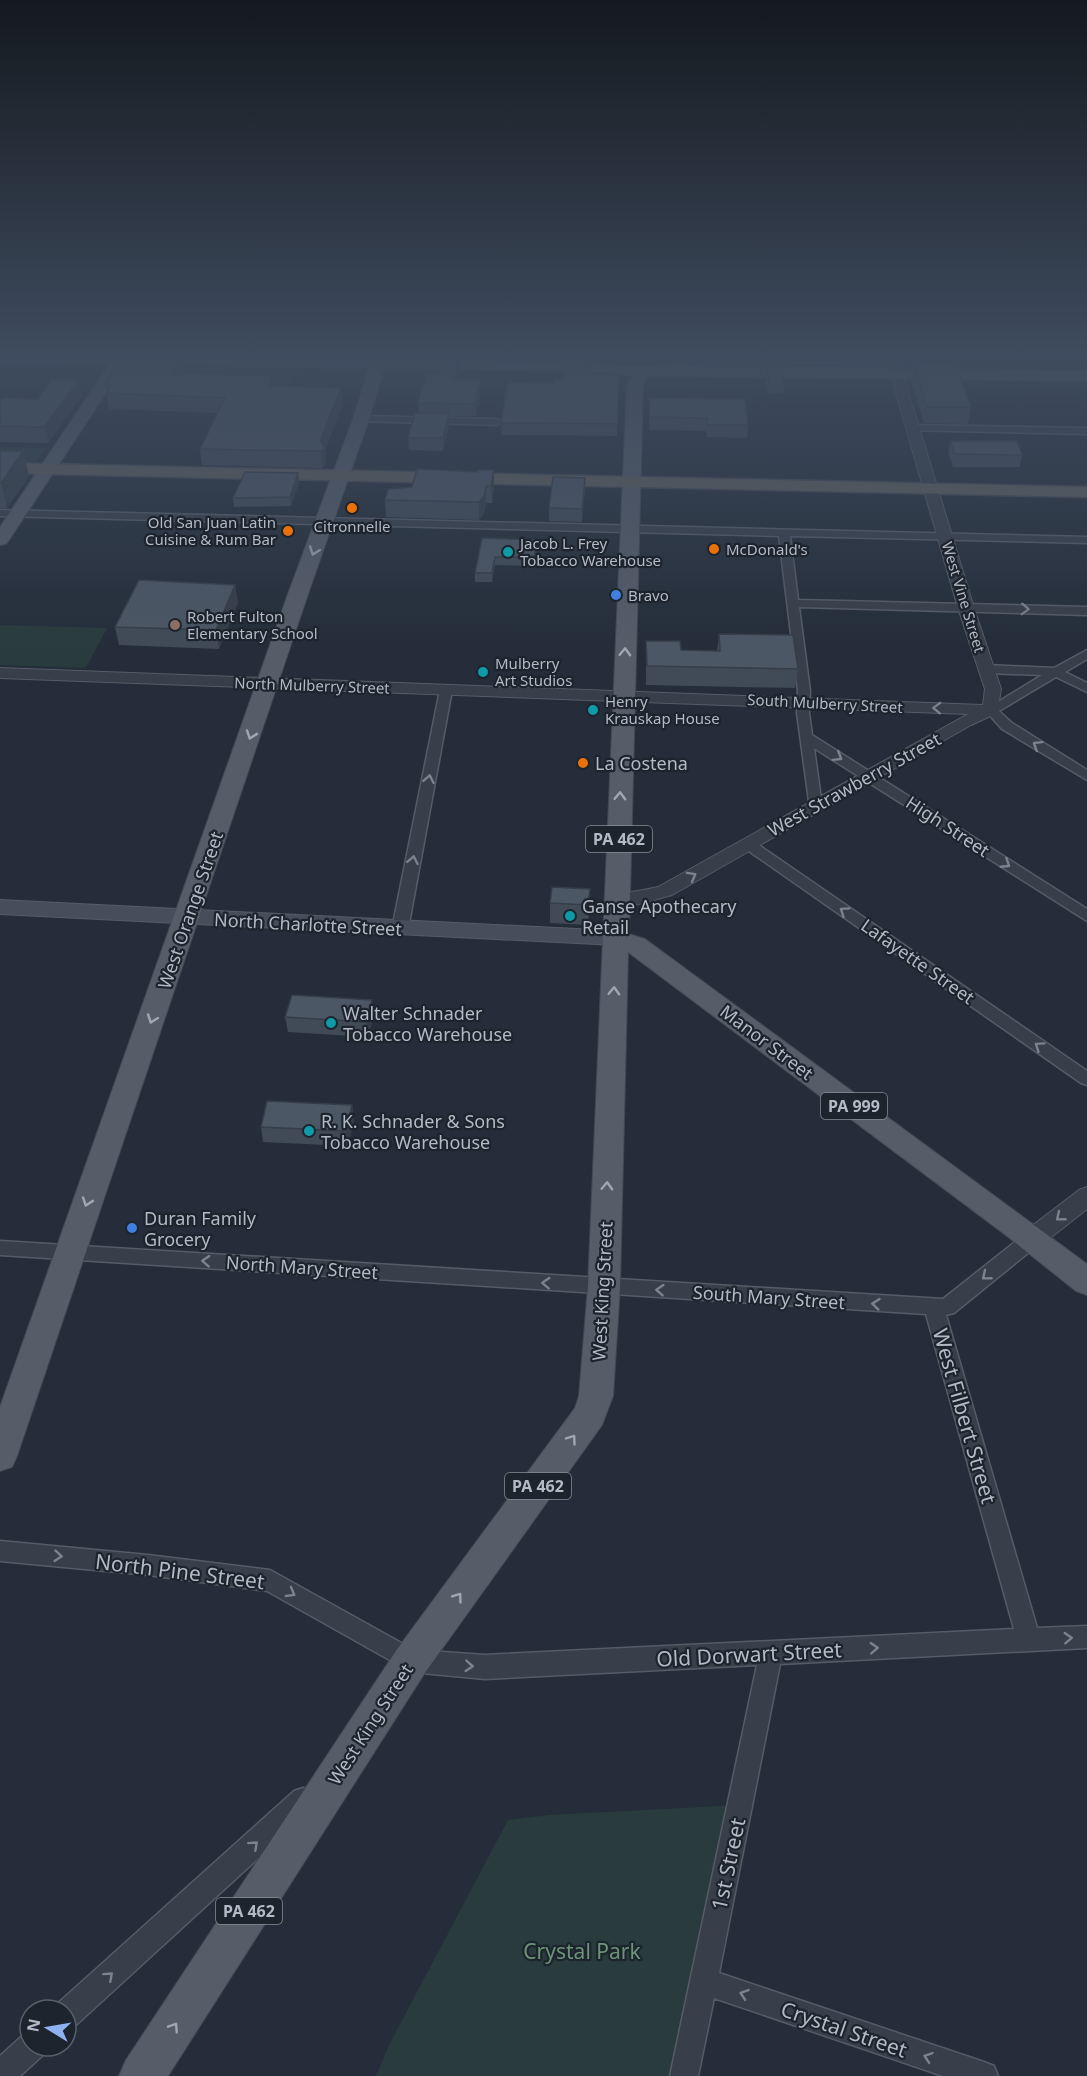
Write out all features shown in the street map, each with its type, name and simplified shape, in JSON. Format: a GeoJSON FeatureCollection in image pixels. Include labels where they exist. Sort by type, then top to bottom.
{"type":"FeatureCollection","features":[{"type":"Feature","properties":{"kind":"highway"},"geometry":{"type":"LineString","coordinates":[[0,468],[1087,492]]}},
{"type":"Feature","properties":{"kind":"main road"},"geometry":{"type":"LineString","coordinates":[[0,540],[9,514],[59,452]]}},
{"type":"Feature","properties":{"kind":"main road","name":"West Orange Street"},"geometry":{"type":"LineString","coordinates":[[0,1456],[349,452]]}},
{"type":"Feature","properties":{"kind":"main road","name":"West King Street"},"geometry":{"type":"LineString","coordinates":[[142,2076],[411,1661],[590,1415],[596,1396],[604,1286],[632,452]]}},
{"type":"Feature","properties":{"kind":"main road","name":"North Charlotte Street"},"geometry":{"type":"LineString","coordinates":[[0,907],[616,938]]}},
{"type":"Feature","properties":{"kind":"main road","name":"Manor Street"},"geometry":{"type":"LineString","coordinates":[[616,938],[636,945],[1087,1282]]}},
{"type":"Feature","properties":{"kind":"street","name":"West Vine Street"},"geometry":{"type":"LineString","coordinates":[[919,452],[993,689],[991,710]]}},
{"type":"Feature","properties":{"kind":"street"},"geometry":{"type":"LineString","coordinates":[[9,514],[1087,540]]}},
{"type":"Feature","properties":{"kind":"street"},"geometry":{"type":"LineString","coordinates":[[784,533],[804,691],[805,734],[808,738],[815,806]]}},
{"type":"Feature","properties":{"kind":"street"},"geometry":{"type":"LineString","coordinates":[[793,603],[1087,611]]}},
{"type":"Feature","properties":{"kind":"street","name":"West Strawberry Street"},"geometry":{"type":"LineString","coordinates":[[617,900],[658,894],[965,721],[991,710],[1087,654]]}},
{"type":"Feature","properties":{"kind":"street"},"geometry":{"type":"LineString","coordinates":[[986,669],[1056,672],[1087,688]]}},
{"type":"Feature","properties":{"kind":"street","name":"North Mulberry Street"},"geometry":{"type":"LineString","coordinates":[[0,673],[624,695]]}},
{"type":"Feature","properties":{"kind":"street"},"geometry":{"type":"LineString","coordinates":[[400,928],[446,690]]}},
{"type":"Feature","properties":{"kind":"street","name":"South Mulberry Street"},"geometry":{"type":"LineString","coordinates":[[624,695],[991,710]]}},
{"type":"Feature","properties":{"kind":"street"},"geometry":{"type":"LineString","coordinates":[[991,710],[1007,726],[1087,776]]}},
{"type":"Feature","properties":{"kind":"street","name":"High Street"},"geometry":{"type":"LineString","coordinates":[[808,738],[1087,916]]}},
{"type":"Feature","properties":{"kind":"street","name":"Lafayette Street"},"geometry":{"type":"LineString","coordinates":[[748,844],[1087,1079]]}},
{"type":"Feature","properties":{"kind":"street"},"geometry":{"type":"LineString","coordinates":[[1032,1239],[1087,1196]]}},
{"type":"Feature","properties":{"kind":"street","name":"West Filbert Street"},"geometry":{"type":"LineString","coordinates":[[1029,1640],[934,1307],[947,1307],[1032,1239]]}},
{"type":"Feature","properties":{"kind":"street","name":"North Mary Street"},"geometry":{"type":"LineString","coordinates":[[0,1248],[604,1286]]}},
{"type":"Feature","properties":{"kind":"street","name":"South Mary Street"},"geometry":{"type":"LineString","coordinates":[[604,1286],[934,1307]]}},
{"type":"Feature","properties":{"kind":"street","name":"North Pine Street"},"geometry":{"type":"LineString","coordinates":[[0,1551],[148,1565],[270,1581],[411,1661]]}},
{"type":"Feature","properties":{"kind":"street","name":"Old Dorwart Street"},"geometry":{"type":"LineString","coordinates":[[411,1661],[485,1667],[1087,1637]]}},
{"type":"Feature","properties":{"kind":"street","name":"1st Street"},"geometry":{"type":"LineString","coordinates":[[684,2076],[771,1653]]}},
{"type":"Feature","properties":{"kind":"street"},"geometry":{"type":"LineString","coordinates":[[78,2004],[314,1791],[355,1746]]}},
{"type":"Feature","properties":{"kind":"street","name":"Crystal Street"},"geometry":{"type":"LineString","coordinates":[[704,1981],[984,2076]]}},
{"type":"Feature","properties":{"kind":"street"},"geometry":{"type":"LineString","coordinates":[[0,2075],[19,2058]]}},
{"type":"Feature","properties":{"kind":"green space"},"geometry":{"type":"Polygon","coordinates":[[[0,452],[44,452],[37,462],[0,461],[0,452]]]}},
{"type":"Feature","properties":{"kind":"green space"},"geometry":{"type":"Polygon","coordinates":[[[0,625],[107,628],[86,668],[0,665],[0,625]]]}},
{"type":"Feature","properties":{"kind":"green space","name":"Crystal Park"},"geometry":{"type":"Polygon","coordinates":[[[740,1805],[684,2076],[376,2076],[390,2043],[508,1820],[549,1815],[740,1805]]]}},
{"type":"Feature","properties":{"kind":"building"},"geometry":{"type":"Polygon","coordinates":[[[0,452],[22,452],[1,483],[0,452]]]}},
{"type":"Feature","properties":{"kind":"building"},"geometry":{"type":"Polygon","coordinates":[[[954,452],[1021,452],[1022,455],[955,454],[954,452]]]}},
{"type":"Feature","properties":{"kind":"building"},"geometry":{"type":"Polygon","coordinates":[[[417,469],[478,472],[478,470],[494,470],[491,486],[486,486],[484,496],[479,502],[385,500],[388,489],[412,487],[417,469]]]}},
{"type":"Feature","properties":{"kind":"building"},"geometry":{"type":"Polygon","coordinates":[[[245,472],[298,473],[290,497],[233,498],[245,472]]]}},
{"type":"Feature","properties":{"kind":"building"},"geometry":{"type":"Polygon","coordinates":[[[553,477],[585,478],[582,509],[549,508],[553,477]]]}},
{"type":"Feature","properties":{"kind":"building"},"geometry":{"type":"Polygon","coordinates":[[[482,538],[536,540],[534,557],[495,557],[492,573],[475,573],[482,538]]]}},
{"type":"Feature","properties":{"kind":"building"},"geometry":{"type":"Polygon","coordinates":[[[139,580],[235,585],[216,630],[115,627],[139,580]]]}},
{"type":"Feature","properties":{"kind":"building"},"geometry":{"type":"Polygon","coordinates":[[[719,634],[793,635],[798,669],[647,666],[646,641],[680,641],[681,650],[720,651],[719,634]]]}},
{"type":"Feature","properties":{"kind":"building"},"geometry":{"type":"Polygon","coordinates":[[[552,887],[590,889],[588,905],[550,903],[552,887]]]}},
{"type":"Feature","properties":{"kind":"building"},"geometry":{"type":"Polygon","coordinates":[[[292,995],[372,1000],[366,1022],[285,1017],[292,995]]]}},
{"type":"Feature","properties":{"kind":"building"},"geometry":{"type":"Polygon","coordinates":[[[267,1101],[352,1105],[346,1131],[261,1127],[267,1101]]]}},
{"type":"Feature","properties":{"kind":"place","name":"Citronnelle"},"geometry":{"type":"Point","coordinates":[352,508]}},
{"type":"Feature","properties":{"kind":"place","name":"Old San Juan Latin Cuisine & Rum Bar"},"geometry":{"type":"Point","coordinates":[288,531]}},
{"type":"Feature","properties":{"kind":"place","name":"McDonald's"},"geometry":{"type":"Point","coordinates":[714,549]}},
{"type":"Feature","properties":{"kind":"place","name":"Jacob L. Frey Tobacco Warehouse"},"geometry":{"type":"Point","coordinates":[508,552]}},
{"type":"Feature","properties":{"kind":"place","name":"Bravo"},"geometry":{"type":"Point","coordinates":[616,595]}},
{"type":"Feature","properties":{"kind":"place","name":"Robert Fulton Elementary School"},"geometry":{"type":"Point","coordinates":[175,625]}},
{"type":"Feature","properties":{"kind":"place","name":"Mulberry Art Studios"},"geometry":{"type":"Point","coordinates":[483,672]}},
{"type":"Feature","properties":{"kind":"place","name":"Henry Krauskap House"},"geometry":{"type":"Point","coordinates":[593,710]}},
{"type":"Feature","properties":{"kind":"place","name":"La Costena"},"geometry":{"type":"Point","coordinates":[583,763]}},
{"type":"Feature","properties":{"kind":"place","name":"Ganse Apothecary Retail"},"geometry":{"type":"Point","coordinates":[570,916]}},
{"type":"Feature","properties":{"kind":"place","name":"Walter Schnader Tobacco Warehouse"},"geometry":{"type":"Point","coordinates":[331,1023]}},
{"type":"Feature","properties":{"kind":"place","name":"R. K. Schnader & Sons Tobacco Warehouse"},"geometry":{"type":"Point","coordinates":[309,1131]}},
{"type":"Feature","properties":{"kind":"place","name":"Duran Family Grocery"},"geometry":{"type":"Point","coordinates":[132,1228]}}]}
